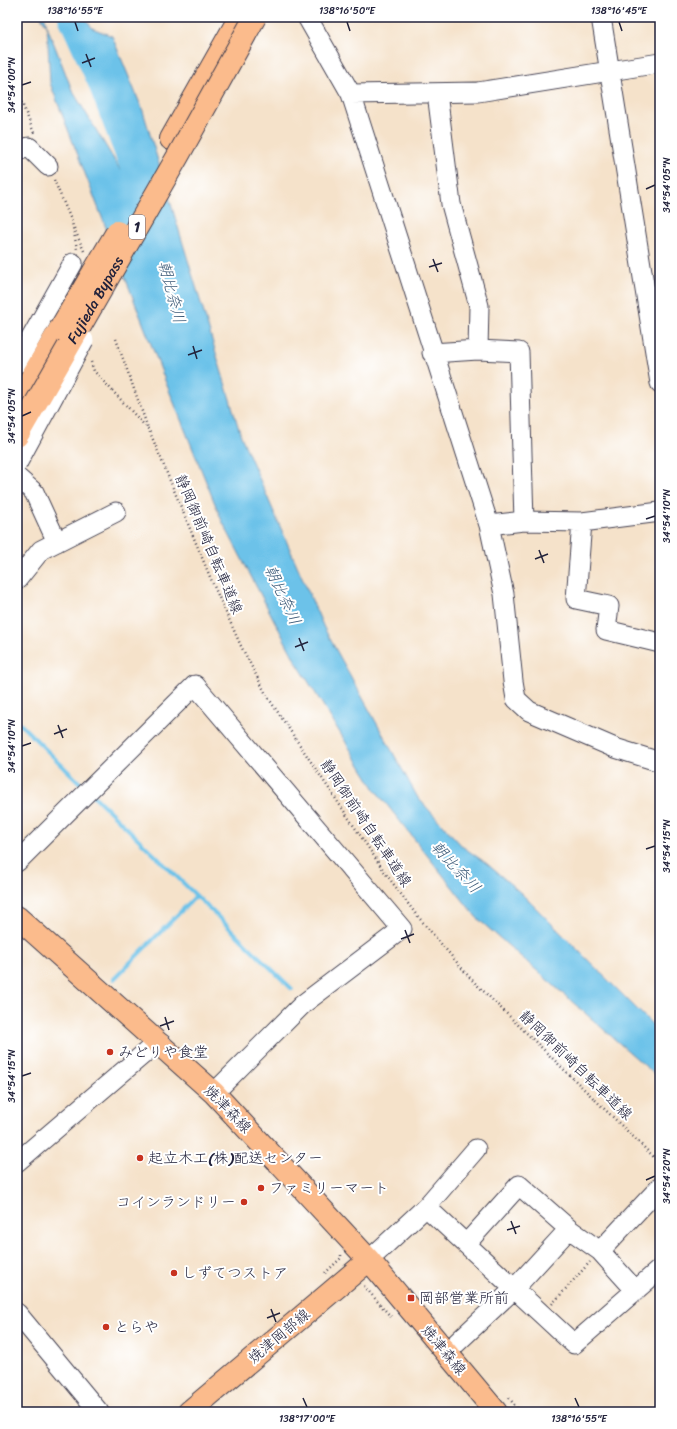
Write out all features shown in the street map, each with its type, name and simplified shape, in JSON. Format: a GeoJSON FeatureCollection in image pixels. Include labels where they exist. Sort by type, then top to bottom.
{"type":"FeatureCollection","features":[{"type":"Feature","properties":{"kind":"main road","name":"Fujieda Bypass"},"geometry":{"type":"LineString","coordinates":[[17,402],[171,139],[240,17]]}},
{"type":"Feature","properties":{"kind":"main road","name":"Fujieda Bypass"},"geometry":{"type":"LineString","coordinates":[[17,436],[174,163],[255,17]]}},
{"type":"Feature","properties":{"kind":"main road","name":"焼津森線"},"geometry":{"type":"LineString","coordinates":[[17,917],[162,1044],[214,1093],[369,1260],[496,1412]]}},
{"type":"Feature","properties":{"kind":"main road","name":"焼津岡部線"},"geometry":{"type":"LineString","coordinates":[[189,1412],[369,1260]]}},
{"type":"Feature","properties":{"kind":"street"},"geometry":{"type":"LineString","coordinates":[[17,464],[258,17]]}},
{"type":"Feature","properties":{"kind":"street"},"geometry":{"type":"LineString","coordinates":[[307,17],[351,94],[432,353],[489,525],[504,594],[512,681],[516,699],[529,712],[615,748],[660,762]]}},
{"type":"Feature","properties":{"kind":"street"},"geometry":{"type":"LineString","coordinates":[[601,17],[660,383]]}},
{"type":"Feature","properties":{"kind":"street"},"geometry":{"type":"LineString","coordinates":[[351,94],[478,92],[660,63]]}},
{"type":"Feature","properties":{"kind":"street"},"geometry":{"type":"LineString","coordinates":[[437,93],[450,204],[479,306],[478,350]]}},
{"type":"Feature","properties":{"kind":"street"},"geometry":{"type":"LineString","coordinates":[[17,151],[29,147],[48,166]]}},
{"type":"Feature","properties":{"kind":"street"},"geometry":{"type":"LineString","coordinates":[[17,363],[73,263]]}},
{"type":"Feature","properties":{"kind":"street"},"geometry":{"type":"LineString","coordinates":[[432,353],[478,350],[519,352],[524,521]]}},
{"type":"Feature","properties":{"kind":"street"},"geometry":{"type":"LineString","coordinates":[[17,477],[34,492],[57,542]]}},
{"type":"Feature","properties":{"kind":"street"},"geometry":{"type":"LineString","coordinates":[[17,580],[41,550],[116,512]]}},
{"type":"Feature","properties":{"kind":"street"},"geometry":{"type":"LineString","coordinates":[[489,525],[524,521],[582,522],[660,512]]}},
{"type":"Feature","properties":{"kind":"street"},"geometry":{"type":"LineString","coordinates":[[582,522],[576,599],[610,606],[606,630],[660,643]]}},
{"type":"Feature","properties":{"kind":"street"},"geometry":{"type":"LineString","coordinates":[[17,862],[195,685],[402,929],[303,1004],[214,1093]]}},
{"type":"Feature","properties":{"kind":"street"},"geometry":{"type":"LineString","coordinates":[[17,1162],[154,1046],[162,1044]]}},
{"type":"Feature","properties":{"kind":"street"},"geometry":{"type":"LineString","coordinates":[[369,1260],[426,1207],[476,1149]]}},
{"type":"Feature","properties":{"kind":"street"},"geometry":{"type":"LineString","coordinates":[[466,1244],[519,1185],[569,1229],[600,1251],[636,1291]]}},
{"type":"Feature","properties":{"kind":"street"},"geometry":{"type":"LineString","coordinates":[[600,1251],[660,1187]]}},
{"type":"Feature","properties":{"kind":"street"},"geometry":{"type":"LineString","coordinates":[[426,1207],[574,1344],[660,1269]]}},
{"type":"Feature","properties":{"kind":"street"},"geometry":{"type":"LineString","coordinates":[[447,1352],[514,1289],[569,1229]]}},
{"type":"Feature","properties":{"kind":"street"},"geometry":{"type":"LineString","coordinates":[[17,1313],[99,1412]]}},
{"type":"Feature","properties":{"kind":"path","name":"静岡御前崎自転車道線"},"geometry":{"type":"LineString","coordinates":[[116,339],[149,430],[213,584],[241,646],[267,696],[386,874],[415,913],[472,978],[660,1162]]}},
{"type":"Feature","properties":{"kind":"path"},"geometry":{"type":"LineString","coordinates":[[542,1315],[600,1251]]}},
{"type":"Feature","properties":{"kind":"water"},"geometry":{"type":"Polygon","coordinates":[[[41,17],[45,17],[47,26],[41,17]]]}},
{"type":"Feature","properties":{"kind":"water"},"geometry":{"type":"Polygon","coordinates":[[[72,17],[85,17],[92,28],[112,36],[143,111],[241,436],[324,628],[418,798],[463,847],[486,863],[522,894],[660,1032],[660,1079],[477,918],[376,791],[295,660],[222,521],[166,383],[50,83],[47,26],[72,90],[121,171],[128,128],[78,34],[72,17]]]}},
{"type":"Feature","properties":{"kind":"waterway","name":"朝比奈川"},"geometry":{"type":"LineString","coordinates":[[70,17],[99,81],[136,178]]}},
{"type":"Feature","properties":{"kind":"waterway"},"geometry":{"type":"LineString","coordinates":[[17,721],[85,788]]}},
{"type":"Feature","properties":{"kind":"waterway"},"geometry":{"type":"LineString","coordinates":[[92,794],[292,989]]}},
{"type":"Feature","properties":{"kind":"waterway"},"geometry":{"type":"LineString","coordinates":[[114,979],[196,896]]}},
{"type":"Feature","properties":{"kind":"place","name":"みどりや食堂"},"geometry":{"type":"Point","coordinates":[110,1052]}},
{"type":"Feature","properties":{"kind":"place","name":"起立木工(株)配送センター"},"geometry":{"type":"Point","coordinates":[140,1158]}},
{"type":"Feature","properties":{"kind":"place","name":"ファミリーマート"},"geometry":{"type":"Point","coordinates":[261,1188]}},
{"type":"Feature","properties":{"kind":"place","name":"コインランドリー"},"geometry":{"type":"Point","coordinates":[244,1202]}},
{"type":"Feature","properties":{"kind":"place","name":"しずてつストア"},"geometry":{"type":"Point","coordinates":[174,1273]}},
{"type":"Feature","properties":{"kind":"place","name":"岡部営業所前"},"geometry":{"type":"Point","coordinates":[411,1298]}},
{"type":"Feature","properties":{"kind":"place","name":"とらや"},"geometry":{"type":"Point","coordinates":[106,1327]}}]}
